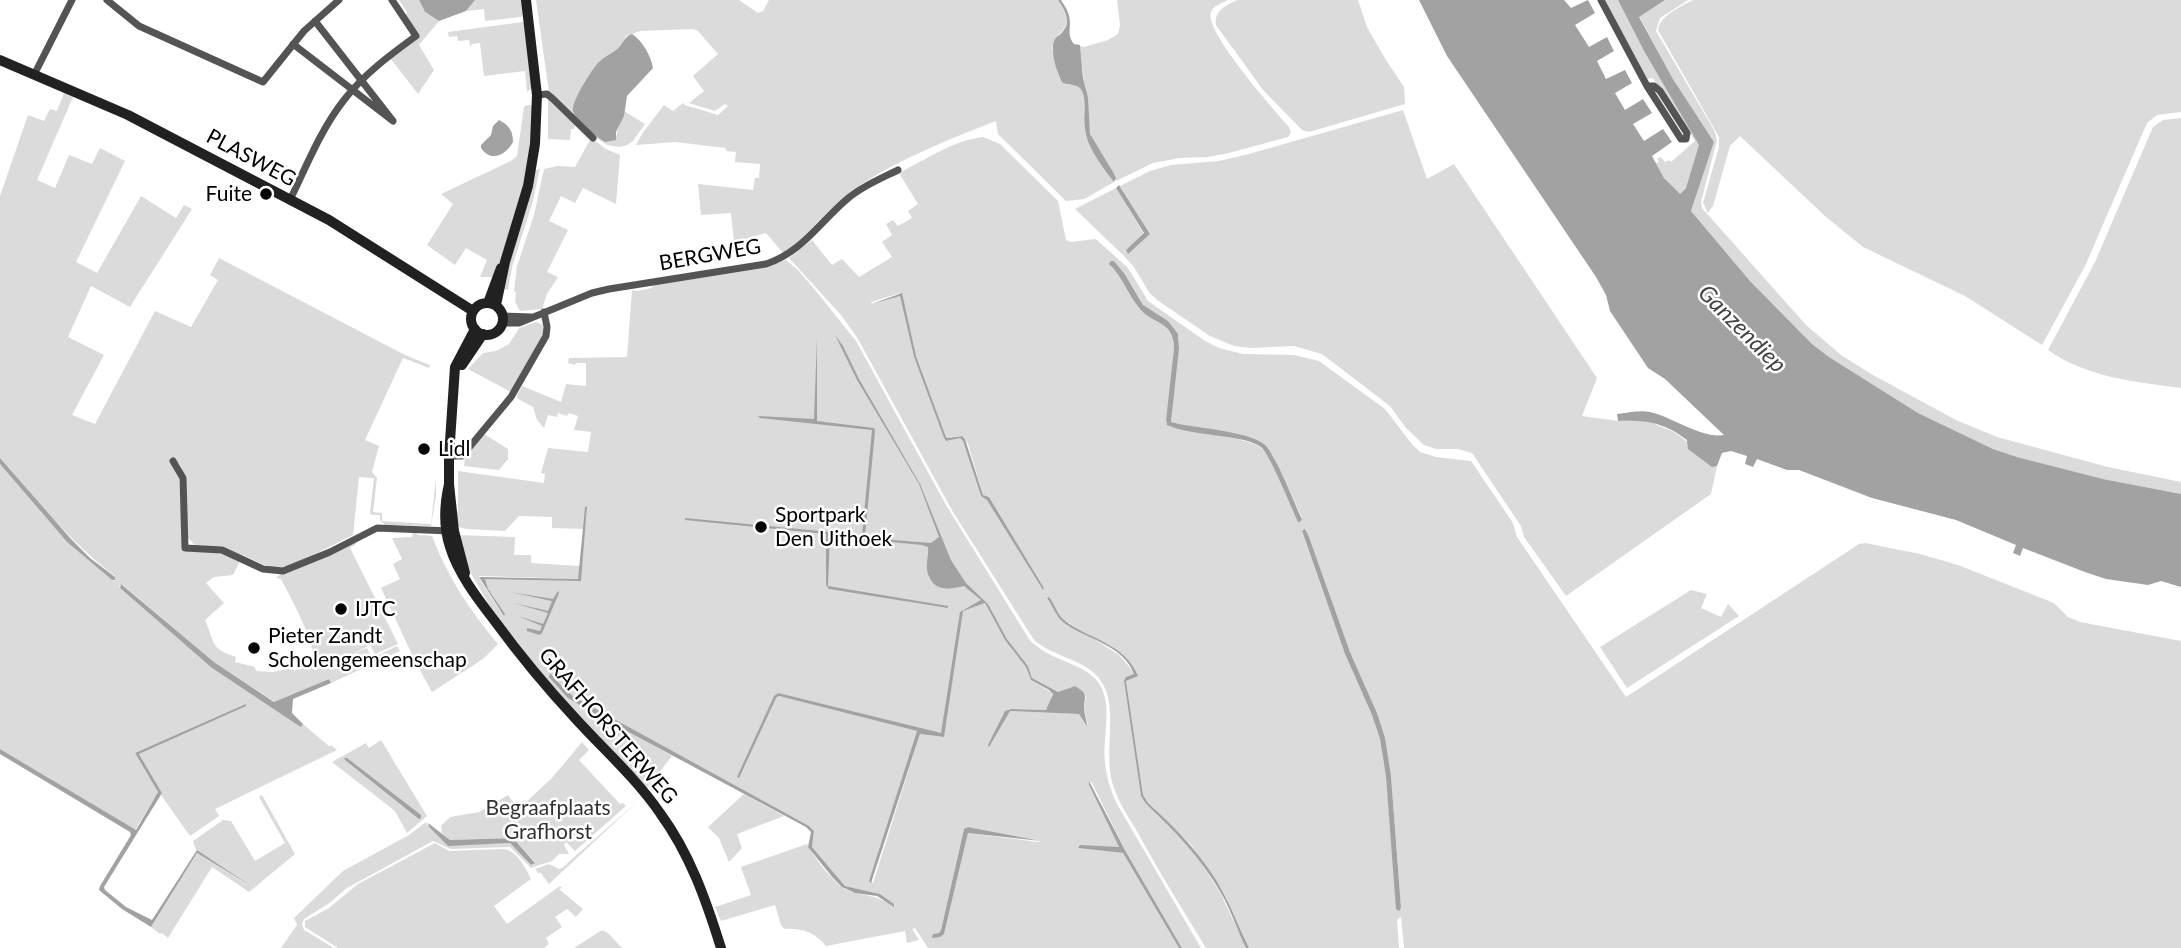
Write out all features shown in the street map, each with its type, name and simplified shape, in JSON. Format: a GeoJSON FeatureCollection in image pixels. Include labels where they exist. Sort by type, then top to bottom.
{"type":"FeatureCollection","features":[{"type":"Feature","properties":{"kind":"main road"},"geometry":{"type":"LineString","coordinates":[[492,304],[531,172],[537,95],[526,0]]}},
{"type":"Feature","properties":{"kind":"main road","name":"PLASWEG"},"geometry":{"type":"LineString","coordinates":[[0,60],[128,115],[290,200],[357,236],[474,311]]}},
{"type":"Feature","properties":{"kind":"main road"},"geometry":{"type":"LineString","coordinates":[[481,304],[492,304],[503,319],[499,329],[493,333],[479,331],[472,322],[474,311],[481,304]]}},
{"type":"Feature","properties":{"kind":"main road","name":"GRAFHORSTERWEG"},"geometry":{"type":"LineString","coordinates":[[479,331],[455,381],[449,456],[450,531],[465,568],[465,577],[537,675],[660,812],[686,855],[704,894],[721,948]]}},
{"type":"Feature","properties":{"kind":"street"},"geometry":{"type":"LineString","coordinates":[[35,73],[72,0]]}},
{"type":"Feature","properties":{"kind":"street"},"geometry":{"type":"LineString","coordinates":[[107,0],[139,26],[263,82],[293,44],[339,0]]}},
{"type":"Feature","properties":{"kind":"street"},"geometry":{"type":"LineString","coordinates":[[290,200],[318,141],[343,101],[388,56],[416,36],[392,0]]}},
{"type":"Feature","properties":{"kind":"street"},"geometry":{"type":"LineString","coordinates":[[1601,0],[1647,86],[1681,139],[1685,139],[1687,133],[1666,100],[1656,88],[1647,86]]}},
{"type":"Feature","properties":{"kind":"street"},"geometry":{"type":"LineString","coordinates":[[293,44],[393,121],[315,21]]}},
{"type":"Feature","properties":{"kind":"street"},"geometry":{"type":"LineString","coordinates":[[537,95],[547,94],[593,138]]}},
{"type":"Feature","properties":{"kind":"street","name":"BERGWEG"},"geometry":{"type":"LineString","coordinates":[[503,319],[514,324],[592,293],[766,264],[786,257],[848,199],[898,170]]}},
{"type":"Feature","properties":{"kind":"street"},"geometry":{"type":"LineString","coordinates":[[449,456],[463,456],[511,397],[546,336],[544,312]]}},
{"type":"Feature","properties":{"kind":"street"},"geometry":{"type":"LineString","coordinates":[[173,461],[183,478],[185,548],[222,550],[270,571],[292,569],[377,528],[450,531]]}},
{"type":"Feature","properties":{"kind":"green space"},"geometry":{"type":"Polygon","coordinates":[[[399,0],[419,0],[425,12],[439,21],[419,45],[434,70],[418,94],[391,59],[420,36],[399,0]]]}},
{"type":"Feature","properties":{"kind":"green space"},"geometry":{"type":"Polygon","coordinates":[[[475,0],[522,0],[524,13],[521,17],[485,21],[484,9],[466,11],[475,0]]]}},
{"type":"Feature","properties":{"kind":"green space"},"geometry":{"type":"Polygon","coordinates":[[[536,0],[739,0],[758,13],[763,11],[769,0],[1058,0],[1064,9],[1067,22],[1052,48],[1058,74],[1063,83],[1082,90],[1086,135],[1096,157],[1114,182],[1084,199],[1066,201],[998,134],[996,121],[909,158],[860,185],[784,254],[766,233],[734,242],[731,213],[701,215],[698,184],[753,190],[755,178],[759,178],[760,164],[735,162],[736,152],[726,151],[726,148],[675,142],[636,145],[664,105],[673,111],[683,103],[718,115],[728,106],[725,104],[715,111],[689,103],[704,91],[693,76],[718,54],[698,31],[693,29],[640,31],[626,36],[621,46],[599,62],[579,93],[617,136],[624,111],[645,124],[627,145],[607,145],[595,137],[549,92],[536,0]]]}},
{"type":"Feature","properties":{"kind":"green space"},"geometry":{"type":"Polygon","coordinates":[[[1117,0],[1228,0],[1212,10],[1211,21],[1228,52],[1289,127],[1291,132],[1288,137],[1229,153],[1153,163],[1116,181],[1090,134],[1080,46],[1108,40],[1118,34],[1120,25],[1117,0]]]}},
{"type":"Feature","properties":{"kind":"green space"},"geometry":{"type":"Polygon","coordinates":[[[1237,0],[1358,0],[1367,27],[1404,87],[1405,104],[1309,132],[1302,130],[1263,90],[1216,25],[1219,12],[1237,0]]]}},
{"type":"Feature","properties":{"kind":"green space"},"geometry":{"type":"Polygon","coordinates":[[[1604,0],[1618,0],[1644,51],[1700,145],[1689,182],[1679,195],[1664,178],[1656,163],[1659,162],[1657,159],[1661,157],[1665,162],[1671,162],[1695,141],[1653,78],[1646,79],[1604,0]]]}},
{"type":"Feature","properties":{"kind":"green space"},"geometry":{"type":"Polygon","coordinates":[[[1665,0],[1688,0],[1660,18],[1656,31],[1714,130],[1717,140],[1701,202],[1702,208],[1806,325],[1841,355],[1956,420],[1997,437],[2108,467],[2181,482],[2181,494],[2103,479],[1993,449],[1918,413],[1812,344],[1750,281],[1691,211],[1714,142],[1673,79],[1639,16],[1665,0]]]}},
{"type":"Feature","properties":{"kind":"green space"},"geometry":{"type":"Polygon","coordinates":[[[1693,0],[2181,0],[2181,112],[2157,115],[2147,123],[2085,266],[2042,345],[1965,296],[1863,247],[1826,217],[1740,136],[1730,146],[1713,206],[1708,213],[1703,203],[1719,147],[1719,137],[1658,30],[1667,16],[1693,0]]]}},
{"type":"Feature","properties":{"kind":"green space"},"geometry":{"type":"Polygon","coordinates":[[[523,22],[532,88],[527,92],[525,71],[484,76],[480,43],[470,47],[469,40],[458,41],[457,36],[449,37],[448,32],[523,22]]]}},
{"type":"Feature","properties":{"kind":"green space"},"geometry":{"type":"Polygon","coordinates":[[[64,93],[73,97],[37,180],[55,188],[69,155],[92,164],[100,148],[125,161],[76,262],[97,273],[141,196],[176,218],[184,205],[192,209],[130,307],[91,286],[68,337],[104,355],[72,415],[95,424],[155,311],[191,327],[218,280],[210,275],[219,258],[405,355],[430,365],[429,368],[403,358],[365,440],[379,446],[372,472],[377,478],[373,512],[382,513],[382,521],[431,524],[436,478],[431,526],[385,525],[380,520],[380,515],[371,515],[370,512],[374,478],[359,477],[353,535],[313,555],[276,568],[243,555],[197,547],[187,537],[185,481],[181,466],[172,457],[169,461],[179,475],[183,551],[216,551],[240,561],[233,575],[214,577],[206,583],[224,603],[205,620],[214,643],[221,651],[236,657],[235,662],[255,667],[256,671],[273,672],[292,668],[294,671],[313,662],[311,643],[302,620],[281,579],[276,578],[355,541],[356,544],[350,548],[398,644],[375,654],[370,645],[352,654],[367,648],[372,658],[397,646],[400,651],[331,683],[329,679],[275,702],[214,662],[123,585],[119,585],[212,668],[299,726],[303,724],[337,750],[215,809],[219,816],[190,836],[161,795],[139,754],[247,705],[135,753],[158,792],[135,830],[0,749],[0,464],[67,542],[114,581],[115,576],[69,535],[0,458],[0,196],[28,115],[44,121],[50,109],[57,111],[64,93]]]}},
{"type":"Feature","properties":{"kind":"green space"},"geometry":{"type":"Polygon","coordinates":[[[548,99],[575,123],[574,129],[571,129],[570,140],[548,139],[548,99]]]}},
{"type":"Feature","properties":{"kind":"green space"},"geometry":{"type":"Polygon","coordinates":[[[533,105],[532,130],[521,198],[495,277],[480,277],[487,260],[466,248],[455,265],[427,245],[453,204],[441,194],[517,156],[524,107],[533,105]]]}},
{"type":"Feature","properties":{"kind":"green space"},"geometry":{"type":"Polygon","coordinates":[[[1403,110],[1427,179],[1454,164],[1597,378],[1582,416],[1618,421],[1645,420],[1674,432],[1689,443],[1689,449],[1712,466],[1717,466],[1711,494],[1566,596],[1524,537],[1521,526],[1472,453],[1424,445],[1406,428],[1390,406],[1322,354],[1294,346],[1234,346],[1210,336],[1157,300],[1134,267],[1075,209],[1116,188],[1144,234],[1126,250],[1150,234],[1120,186],[1150,171],[1171,165],[1219,161],[1249,154],[1403,110]]]}},
{"type":"Feature","properties":{"kind":"green space"},"geometry":{"type":"Polygon","coordinates":[[[2181,118],[2181,388],[2095,372],[2048,350],[2095,262],[2153,127],[2163,120],[2181,118]]]}},
{"type":"Feature","properties":{"kind":"green space"},"geometry":{"type":"Polygon","coordinates":[[[983,137],[1000,144],[1058,201],[1066,240],[1098,241],[1128,268],[1148,301],[1205,341],[1243,354],[1294,355],[1319,361],[1385,409],[1420,452],[1436,457],[1471,461],[1513,523],[1517,537],[1626,697],[1859,544],[1865,543],[1958,565],[2054,603],[2068,617],[2080,622],[2181,641],[2181,948],[1404,948],[1401,917],[1397,920],[1399,948],[1249,948],[1224,893],[1192,846],[1143,795],[1126,681],[1137,676],[1124,656],[1079,629],[1119,655],[1133,671],[1134,674],[1124,681],[1141,796],[1191,848],[1221,894],[1246,948],[1206,948],[1115,791],[1109,759],[1109,703],[1101,681],[1088,668],[1034,640],[953,512],[858,339],[841,315],[789,258],[812,240],[832,265],[842,259],[859,277],[892,257],[882,242],[892,235],[886,224],[893,220],[898,226],[912,218],[908,211],[918,204],[899,173],[940,151],[983,137]],[[1114,261],[1110,265],[1120,275],[1139,308],[1165,325],[1173,336],[1166,423],[1170,427],[1231,438],[1261,448],[1271,461],[1300,522],[1302,518],[1273,455],[1257,440],[1171,422],[1179,338],[1168,321],[1145,308],[1114,261]],[[900,293],[871,302],[872,304],[900,295],[914,357],[944,438],[946,441],[960,438],[963,441],[981,496],[987,499],[1043,590],[989,497],[983,495],[964,437],[946,437],[916,356],[900,293]],[[1302,532],[1345,654],[1380,739],[1386,777],[1397,910],[1401,908],[1391,776],[1377,713],[1350,652],[1309,537],[1302,532]]]}},
{"type":"Feature","properties":{"kind":"green space"},"geometry":{"type":"Polygon","coordinates":[[[591,138],[620,155],[616,204],[583,188],[575,203],[561,196],[549,221],[568,230],[547,272],[558,277],[547,294],[542,309],[520,311],[515,302],[514,291],[517,266],[534,215],[544,169],[557,166],[575,167],[591,138]]]}},
{"type":"Feature","properties":{"kind":"green space"},"geometry":{"type":"Polygon","coordinates":[[[540,168],[508,290],[503,289],[535,171],[540,168]]]}},
{"type":"Feature","properties":{"kind":"green space"},"geometry":{"type":"Polygon","coordinates":[[[786,260],[820,296],[856,341],[946,505],[1029,639],[1046,652],[1084,670],[1098,682],[1105,700],[1104,752],[1113,794],[1201,948],[1182,948],[1126,852],[1091,781],[1089,785],[1119,847],[1078,848],[1123,853],[1179,948],[928,948],[915,928],[912,929],[919,940],[907,943],[905,931],[826,946],[807,932],[784,929],[775,905],[721,921],[715,907],[751,895],[741,867],[807,844],[825,870],[842,887],[895,905],[880,894],[845,886],[812,847],[814,832],[809,826],[568,698],[672,756],[646,789],[560,697],[491,608],[466,565],[457,535],[515,537],[514,555],[531,555],[531,563],[580,566],[578,579],[479,576],[503,615],[481,578],[580,580],[585,507],[583,529],[552,528],[552,517],[519,516],[505,531],[456,526],[458,471],[544,483],[545,474],[541,473],[548,448],[588,452],[591,432],[574,430],[578,416],[569,413],[567,416],[558,413],[557,417],[548,415],[544,428],[537,420],[533,407],[518,399],[522,386],[561,402],[566,384],[586,386],[586,363],[568,363],[569,358],[627,357],[632,290],[759,269],[786,260]],[[924,494],[951,569],[983,600],[963,611],[985,603],[1005,640],[1026,667],[1031,680],[1052,693],[1046,710],[1012,709],[1007,713],[1079,714],[1088,725],[1084,709],[1086,696],[1075,686],[1058,692],[1032,678],[1028,666],[1007,639],[988,604],[966,583],[951,560],[924,494]],[[780,694],[776,696],[917,731],[870,881],[873,883],[920,734],[943,737],[942,735],[780,694]],[[968,827],[964,829],[941,930],[933,934],[944,934],[968,833],[1041,841],[968,827]]]}},
{"type":"Feature","properties":{"kind":"green space"},"geometry":{"type":"Polygon","coordinates":[[[536,322],[542,324],[544,333],[511,392],[468,369],[483,353],[496,351],[509,344],[519,328],[536,322]]]}},
{"type":"Feature","properties":{"kind":"green space"},"geometry":{"type":"Polygon","coordinates":[[[484,434],[508,449],[508,459],[499,470],[464,466],[465,458],[484,434]]]}},
{"type":"Feature","properties":{"kind":"green space"},"geometry":{"type":"Polygon","coordinates":[[[413,532],[432,536],[460,593],[498,644],[483,659],[432,692],[381,588],[400,579],[393,564],[402,559],[392,538],[412,537],[413,532]]]}},
{"type":"Feature","properties":{"kind":"green space"},"geometry":{"type":"Polygon","coordinates":[[[1691,590],[1707,594],[1701,608],[1721,617],[1728,604],[1739,616],[1627,688],[1600,647],[1691,590]]]}},
{"type":"Feature","properties":{"kind":"green space"},"geometry":{"type":"Polygon","coordinates":[[[381,740],[427,816],[407,833],[395,811],[332,762],[366,743],[369,748],[381,740]]]}},
{"type":"Feature","properties":{"kind":"green space","name":"Begraafplaats Grafhorst"},"geometry":{"type":"Polygon","coordinates":[[[582,742],[589,750],[579,760],[620,804],[626,806],[575,851],[566,842],[564,845],[569,854],[559,854],[552,861],[531,868],[510,847],[451,849],[433,841],[347,888],[304,919],[304,930],[334,948],[281,948],[297,925],[294,918],[343,871],[409,835],[426,822],[447,845],[510,843],[531,865],[535,862],[513,838],[450,840],[442,833],[441,826],[450,817],[479,812],[508,795],[515,805],[524,800],[526,802],[552,778],[582,742]]]}},
{"type":"Feature","properties":{"kind":"green space"},"geometry":{"type":"Polygon","coordinates":[[[744,794],[784,816],[737,834],[742,848],[729,862],[719,838],[708,827],[744,794]]]}},
{"type":"Feature","properties":{"kind":"green space"},"geometry":{"type":"Polygon","coordinates":[[[262,795],[295,854],[249,892],[212,867],[168,938],[151,927],[197,853],[249,886],[196,850],[193,841],[223,820],[231,821],[255,861],[285,843],[259,797],[262,795]]]}},
{"type":"Feature","properties":{"kind":"green space"},"geometry":{"type":"Polygon","coordinates":[[[639,800],[549,884],[535,869],[549,864],[562,868],[639,800]]]}},
{"type":"Feature","properties":{"kind":"green space"},"geometry":{"type":"Polygon","coordinates":[[[435,843],[449,851],[507,850],[520,860],[531,879],[494,906],[507,924],[560,886],[562,888],[559,889],[583,909],[576,917],[567,909],[555,917],[562,927],[546,938],[549,944],[544,948],[338,948],[305,927],[305,921],[329,908],[358,884],[435,843]]]}},
{"type":"Feature","properties":{"kind":"green space"},"geometry":{"type":"Polygon","coordinates":[[[602,930],[622,948],[574,948],[602,930]]]}},
{"type":"Feature","properties":{"kind":"water"},"geometry":{"type":"Polygon","coordinates":[[[419,0],[475,0],[466,11],[439,21],[425,12],[419,0]]]}},
{"type":"Feature","properties":{"kind":"water"},"geometry":{"type":"Polygon","coordinates":[[[1058,0],[1061,0],[1066,8],[1072,40],[1074,44],[1080,45],[1090,134],[1116,178],[1114,182],[1089,143],[1081,89],[1063,83],[1056,68],[1053,43],[1067,23],[1063,7],[1058,0]]]}},
{"type":"Feature","properties":{"kind":"water","name":"Ganzendiep"},"geometry":{"type":"Polygon","coordinates":[[[1419,0],[1564,0],[1571,8],[1588,0],[1595,13],[1575,25],[1589,47],[1607,37],[1614,51],[1597,61],[1606,79],[1625,70],[1632,83],[1615,93],[1625,110],[1643,99],[1652,113],[1633,124],[1644,141],[1663,129],[1672,142],[1652,156],[1664,178],[1680,194],[1686,188],[1699,145],[1644,51],[1618,0],[1665,0],[1639,17],[1673,79],[1714,142],[1691,211],[1750,281],[1812,344],[1918,413],[1993,449],[2017,457],[2103,479],[2181,494],[2181,587],[2161,581],[2148,585],[2106,579],[2023,548],[2020,556],[2013,553],[2016,545],[1956,520],[1872,498],[1799,470],[1787,470],[1757,459],[1753,467],[1745,464],[1747,456],[1731,451],[1722,453],[1717,466],[1712,467],[1688,449],[1687,440],[1670,429],[1646,422],[1618,421],[1617,414],[1650,412],[1697,431],[1724,435],[1665,379],[1648,368],[1610,311],[1606,295],[1596,277],[1447,56],[1419,0]]]}},
{"type":"Feature","properties":{"kind":"water"},"geometry":{"type":"Polygon","coordinates":[[[632,34],[646,49],[653,68],[627,96],[616,140],[605,142],[577,119],[573,107],[596,66],[632,34]]]}},
{"type":"Feature","properties":{"kind":"water"},"geometry":{"type":"Polygon","coordinates":[[[499,120],[510,129],[513,142],[502,154],[489,155],[481,145],[491,135],[493,126],[499,120]]]}},
{"type":"Feature","properties":{"kind":"water"},"geometry":{"type":"Polygon","coordinates":[[[1119,185],[1150,234],[1128,254],[1126,250],[1144,233],[1116,188],[1119,185]]]}},
{"type":"Feature","properties":{"kind":"water"},"geometry":{"type":"Polygon","coordinates":[[[1111,261],[1124,273],[1143,305],[1168,321],[1178,334],[1179,348],[1171,422],[1247,436],[1265,445],[1285,480],[1302,519],[1300,522],[1262,448],[1244,440],[1167,425],[1174,348],[1171,333],[1140,309],[1109,264],[1111,261]]]}},
{"type":"Feature","properties":{"kind":"water"},"geometry":{"type":"Polygon","coordinates":[[[902,293],[916,356],[946,437],[962,436],[965,439],[983,495],[989,497],[1043,590],[987,500],[981,496],[963,441],[960,438],[946,441],[944,438],[914,357],[900,296],[871,304],[902,293]]]}},
{"type":"Feature","properties":{"kind":"water"},"geometry":{"type":"Polygon","coordinates":[[[835,335],[920,484],[951,560],[966,583],[988,604],[1007,639],[1028,666],[1032,678],[1058,692],[1075,686],[1084,693],[1087,724],[1079,714],[1010,711],[989,747],[1005,711],[1046,710],[1053,694],[1031,680],[1026,667],[1005,640],[985,603],[963,611],[944,737],[920,734],[871,883],[869,881],[917,731],[779,696],[739,778],[737,777],[774,696],[778,693],[941,733],[960,612],[981,600],[964,586],[941,588],[933,582],[927,570],[928,547],[881,541],[931,543],[939,537],[919,484],[857,380],[835,335]]]}},
{"type":"Feature","properties":{"kind":"water"},"geometry":{"type":"Polygon","coordinates":[[[817,338],[817,421],[874,428],[875,431],[865,536],[876,539],[874,541],[830,535],[828,586],[948,608],[829,589],[826,585],[826,534],[685,520],[862,535],[872,430],[758,416],[814,419],[817,338]]]}},
{"type":"Feature","properties":{"kind":"water"},"geometry":{"type":"Polygon","coordinates":[[[0,458],[71,539],[115,577],[115,580],[67,542],[0,464],[0,458]]]}},
{"type":"Feature","properties":{"kind":"water"},"geometry":{"type":"Polygon","coordinates":[[[587,506],[581,581],[485,579],[504,616],[479,577],[578,579],[587,506]]]}},
{"type":"Feature","properties":{"kind":"water"},"geometry":{"type":"Polygon","coordinates":[[[1305,529],[1385,738],[1391,776],[1401,908],[1399,911],[1396,909],[1386,777],[1380,739],[1345,654],[1302,531],[1305,529]]]}},
{"type":"Feature","properties":{"kind":"water"},"geometry":{"type":"Polygon","coordinates":[[[121,584],[214,662],[274,702],[329,679],[331,683],[293,699],[292,713],[303,724],[301,727],[212,668],[120,588],[121,584]]]}},
{"type":"Feature","properties":{"kind":"water"},"geometry":{"type":"Polygon","coordinates":[[[558,591],[542,633],[539,635],[527,631],[527,628],[540,631],[542,626],[518,616],[543,624],[548,613],[514,603],[548,611],[552,601],[510,592],[553,599],[558,591]]]}},
{"type":"Feature","properties":{"kind":"water"},"geometry":{"type":"Polygon","coordinates":[[[1049,597],[1064,620],[1115,649],[1132,665],[1138,676],[1126,681],[1143,795],[1208,868],[1224,894],[1249,948],[1246,948],[1225,900],[1205,868],[1141,796],[1124,681],[1126,677],[1134,674],[1129,664],[1113,649],[1063,622],[1047,598],[1049,597]]]}},
{"type":"Feature","properties":{"kind":"water"},"geometry":{"type":"Polygon","coordinates":[[[550,673],[574,697],[809,826],[814,831],[812,847],[845,886],[880,894],[894,904],[894,907],[877,896],[855,893],[842,887],[808,847],[811,832],[806,827],[568,698],[549,677],[550,673]]]}},
{"type":"Feature","properties":{"kind":"water"},"geometry":{"type":"Polygon","coordinates":[[[246,704],[139,754],[162,793],[104,887],[105,890],[126,907],[152,920],[197,850],[249,885],[197,853],[151,927],[122,909],[99,890],[131,835],[130,832],[0,754],[0,749],[136,830],[158,792],[135,753],[246,704]]]}},
{"type":"Feature","properties":{"kind":"water"},"geometry":{"type":"Polygon","coordinates":[[[344,758],[421,815],[421,818],[419,819],[344,758]]]}},
{"type":"Feature","properties":{"kind":"water"},"geometry":{"type":"Polygon","coordinates":[[[1089,781],[1126,852],[1182,948],[1179,948],[1123,853],[1078,848],[1080,845],[1119,847],[1089,781]]]}},
{"type":"Feature","properties":{"kind":"water"},"geometry":{"type":"Polygon","coordinates":[[[428,823],[450,840],[513,838],[535,863],[531,865],[510,843],[448,846],[428,823]]]}},
{"type":"Feature","properties":{"kind":"water"},"geometry":{"type":"Polygon","coordinates":[[[968,827],[1041,841],[968,833],[944,934],[932,938],[933,934],[941,930],[964,829],[968,827]]]}},
{"type":"Feature","properties":{"kind":"place","name":"Fuite"},"geometry":{"type":"Point","coordinates":[266,194]}},
{"type":"Feature","properties":{"kind":"place","name":"Lidl"},"geometry":{"type":"Point","coordinates":[424,449]}},
{"type":"Feature","properties":{"kind":"place","name":"Sportpark Den Uithoek"},"geometry":{"type":"Point","coordinates":[761,527]}},
{"type":"Feature","properties":{"kind":"place","name":"IJTC"},"geometry":{"type":"Point","coordinates":[341,609]}},
{"type":"Feature","properties":{"kind":"place","name":"Pieter Zandt Scholengemeenschap"},"geometry":{"type":"Point","coordinates":[254,648]}}]}
